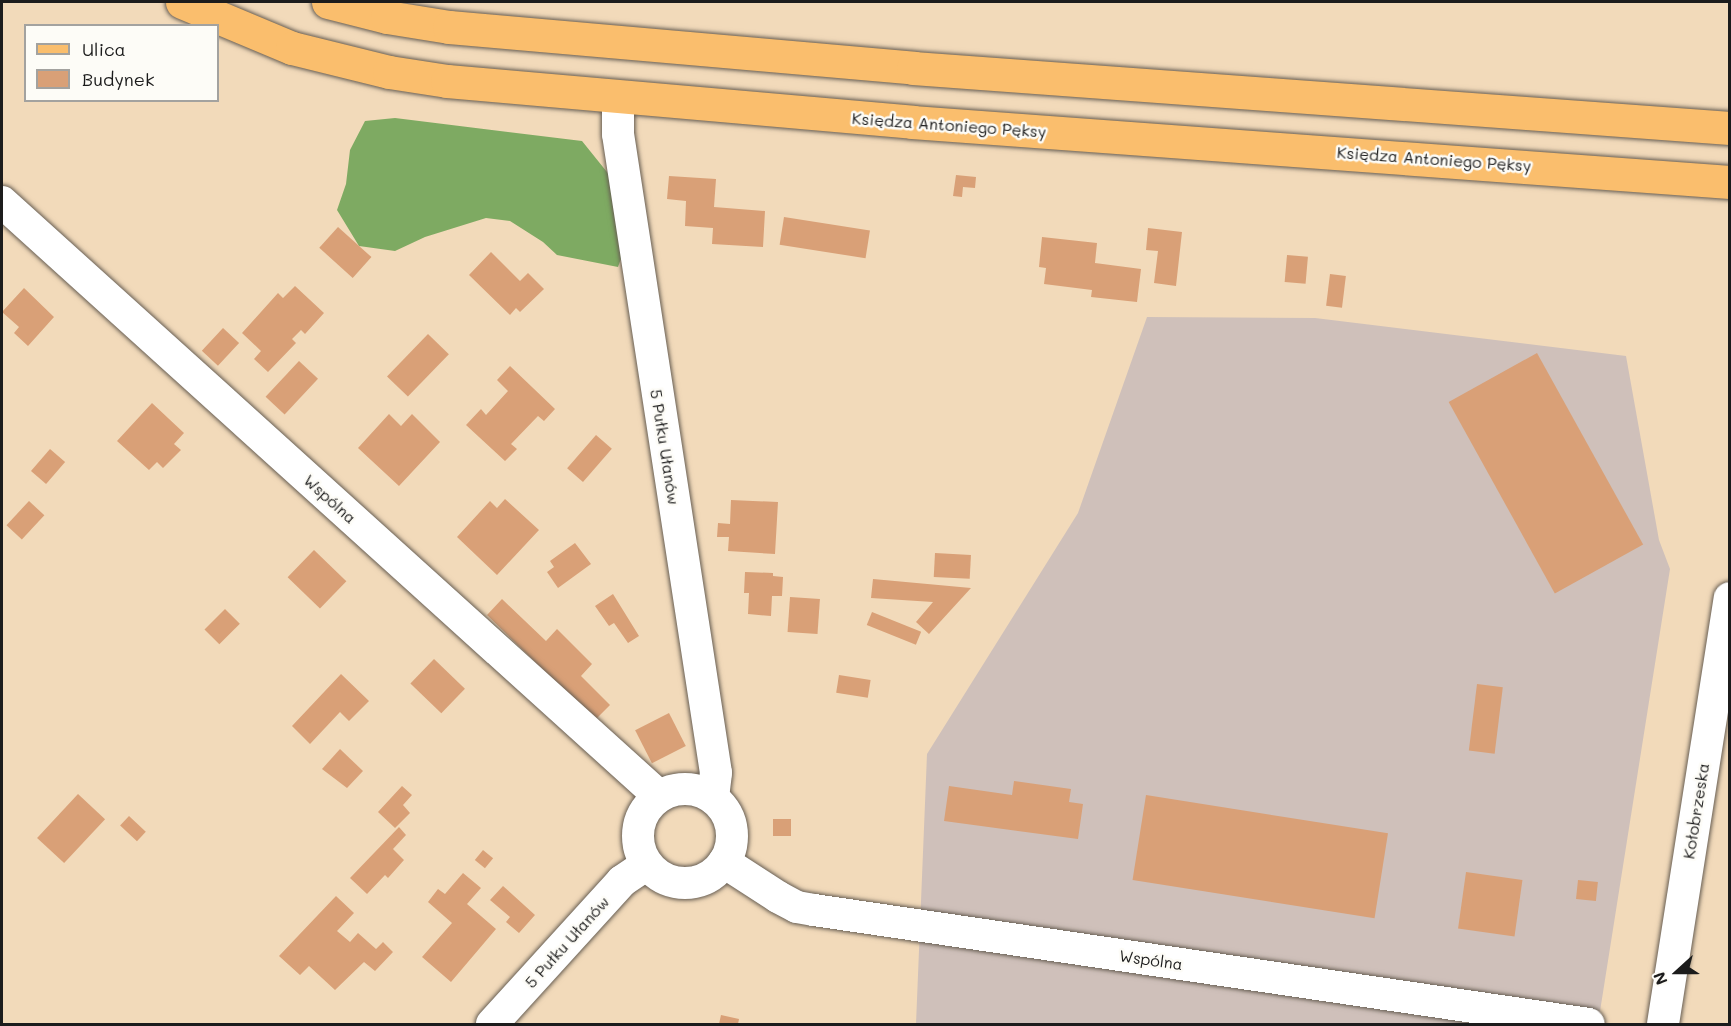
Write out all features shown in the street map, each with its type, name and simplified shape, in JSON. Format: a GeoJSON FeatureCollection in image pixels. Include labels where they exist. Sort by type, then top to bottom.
{"type":"FeatureCollection","features":[{"type":"Feature","properties":{"kind":"main road","name":"Księdza Antoniego Pęksy"},"geometry":{"type":"LineString","coordinates":[[182,2],[292,48],[389,72],[447,81],[936,124],[1730,182]]}},
{"type":"Feature","properties":{"kind":"main road"},"geometry":{"type":"LineString","coordinates":[[328,2],[387,17],[438,26],[913,68],[1730,128]]}},
{"type":"Feature","properties":{"kind":"street","name":"5 Pułku Ułanów"},"geometry":{"type":"LineString","coordinates":[[618,97],[618,134],[716,773],[713,798]]}},
{"type":"Feature","properties":{"kind":"street","name":"Wspólna"},"geometry":{"type":"LineString","coordinates":[[2,202],[659,796]]}},
{"type":"Feature","properties":{"kind":"street","name":"Kołobrzeska"},"geometry":{"type":"LineString","coordinates":[[1663,1024],[1730,598]]}},
{"type":"Feature","properties":{"kind":"street"},"geometry":{"type":"LineString","coordinates":[[687,789],[713,798],[723,808],[732,835],[730,849],[724,862],[715,873],[702,880],[686,884],[665,878],[647,864],[640,850],[638,835],[640,820],[648,806],[659,796],[672,790],[687,789]]}},
{"type":"Feature","properties":{"kind":"street","name":"Wspólna"},"geometry":{"type":"LineString","coordinates":[[724,862],[797,907],[1590,1024]]}},
{"type":"Feature","properties":{"kind":"street","name":"5 Pułku Ułanów"},"geometry":{"type":"LineString","coordinates":[[492,1024],[622,881],[647,864]]}},
{"type":"Feature","properties":{"kind":"shaded area"},"geometry":{"type":"Polygon","coordinates":[[[1147,317],[1315,318],[1626,356],[1659,540],[1670,569],[1598,1024],[916,1024],[927,754],[1078,513],[1147,317]]]}},
{"type":"Feature","properties":{"kind":"green space"},"geometry":{"type":"Polygon","coordinates":[[[395,118],[582,141],[615,182],[623,253],[618,267],[557,255],[543,242],[510,221],[486,218],[425,237],[395,251],[359,246],[337,210],[346,184],[350,150],[365,121],[395,118]]]}},
{"type":"Feature","properties":{"kind":"building"},"geometry":{"type":"Polygon","coordinates":[[[956,175],[976,177],[975,188],[963,187],[962,197],[953,196],[956,175]]]}},
{"type":"Feature","properties":{"kind":"building"},"geometry":{"type":"Polygon","coordinates":[[[669,176],[716,179],[714,207],[765,211],[763,247],[712,244],[713,228],[685,226],[686,201],[667,199],[669,176]]]}},
{"type":"Feature","properties":{"kind":"building"},"geometry":{"type":"Polygon","coordinates":[[[784,217],[870,231],[866,258],[780,245],[784,217]]]}},
{"type":"Feature","properties":{"kind":"building"},"geometry":{"type":"Polygon","coordinates":[[[338,227],[371,257],[353,278],[319,248],[338,227]]]}},
{"type":"Feature","properties":{"kind":"building"},"geometry":{"type":"Polygon","coordinates":[[[1148,228],[1182,232],[1176,286],[1154,283],[1158,251],[1146,250],[1148,228]]]}},
{"type":"Feature","properties":{"kind":"building"},"geometry":{"type":"Polygon","coordinates":[[[1042,237],[1097,243],[1095,263],[1141,269],[1137,302],[1091,297],[1092,290],[1044,284],[1046,268],[1039,267],[1042,237]]]}},
{"type":"Feature","properties":{"kind":"building"},"geometry":{"type":"Polygon","coordinates":[[[491,252],[520,281],[528,273],[544,289],[520,312],[516,308],[510,315],[469,275],[491,252]]]}},
{"type":"Feature","properties":{"kind":"building"},"geometry":{"type":"Polygon","coordinates":[[[1287,255],[1308,257],[1306,284],[1285,282],[1287,255]]]}},
{"type":"Feature","properties":{"kind":"building"},"geometry":{"type":"Polygon","coordinates":[[[1330,274],[1346,276],[1342,308],[1326,306],[1330,274]]]}},
{"type":"Feature","properties":{"kind":"building"},"geometry":{"type":"Polygon","coordinates":[[[295,286],[324,313],[305,334],[301,330],[292,339],[296,343],[268,372],[254,359],[261,351],[242,333],[278,293],[283,298],[295,286]]]}},
{"type":"Feature","properties":{"kind":"building"},"geometry":{"type":"Polygon","coordinates":[[[24,288],[54,317],[28,346],[14,333],[19,327],[2,312],[24,288]]]}},
{"type":"Feature","properties":{"kind":"building"},"geometry":{"type":"Polygon","coordinates":[[[223,328],[239,343],[218,366],[202,351],[223,328]]]}},
{"type":"Feature","properties":{"kind":"building"},"geometry":{"type":"Polygon","coordinates":[[[428,334],[449,354],[408,397],[387,376],[428,334]]]}},
{"type":"Feature","properties":{"kind":"building"},"geometry":{"type":"Polygon","coordinates":[[[1537,353],[1643,545],[1555,594],[1449,402],[1537,353]]]}},
{"type":"Feature","properties":{"kind":"building"},"geometry":{"type":"Polygon","coordinates":[[[299,361],[318,379],[285,415],[266,397],[299,361]]]}},
{"type":"Feature","properties":{"kind":"building"},"geometry":{"type":"Polygon","coordinates":[[[510,366],[555,409],[544,421],[538,416],[511,444],[517,449],[505,461],[466,425],[481,409],[486,415],[508,391],[497,380],[510,366]]]}},
{"type":"Feature","properties":{"kind":"building"},"geometry":{"type":"Polygon","coordinates":[[[152,403],[184,433],[174,444],[181,450],[163,468],[157,462],[149,470],[117,441],[152,403]]]}},
{"type":"Feature","properties":{"kind":"building"},"geometry":{"type":"Polygon","coordinates":[[[389,414],[401,426],[412,414],[440,442],[399,486],[358,448],[389,414]]]}},
{"type":"Feature","properties":{"kind":"building"},"geometry":{"type":"Polygon","coordinates":[[[596,435],[612,449],[583,482],[567,468],[596,435]]]}},
{"type":"Feature","properties":{"kind":"building"},"geometry":{"type":"Polygon","coordinates":[[[50,449],[65,462],[46,484],[31,471],[50,449]]]}},
{"type":"Feature","properties":{"kind":"building"},"geometry":{"type":"Polygon","coordinates":[[[505,499],[539,530],[497,575],[457,537],[490,501],[497,508],[505,499]]]}},
{"type":"Feature","properties":{"kind":"building"},"geometry":{"type":"Polygon","coordinates":[[[731,500],[778,502],[775,554],[728,551],[729,537],[717,537],[718,523],[730,524],[731,500]]]}},
{"type":"Feature","properties":{"kind":"building"},"geometry":{"type":"Polygon","coordinates":[[[29,501],[44,515],[22,539],[6,525],[29,501]]]}},
{"type":"Feature","properties":{"kind":"building"},"geometry":{"type":"Polygon","coordinates":[[[575,543],[591,564],[558,588],[547,572],[554,567],[550,561],[575,543]]]}},
{"type":"Feature","properties":{"kind":"building"},"geometry":{"type":"Polygon","coordinates":[[[314,550],[346,581],[320,609],[288,577],[314,550]]]}},
{"type":"Feature","properties":{"kind":"building"},"geometry":{"type":"Polygon","coordinates":[[[935,553],[971,555],[970,579],[934,577],[935,553]]]}},
{"type":"Feature","properties":{"kind":"building"},"geometry":{"type":"Polygon","coordinates":[[[745,572],[773,573],[773,576],[783,577],[782,596],[772,596],[771,616],[748,614],[749,593],[744,593],[745,572]]]}},
{"type":"Feature","properties":{"kind":"building"},"geometry":{"type":"Polygon","coordinates":[[[873,579],[971,588],[929,634],[916,622],[933,602],[871,598],[873,579]]]}},
{"type":"Feature","properties":{"kind":"building"},"geometry":{"type":"Polygon","coordinates":[[[613,594],[639,636],[628,643],[614,623],[609,626],[595,606],[613,594]]]}},
{"type":"Feature","properties":{"kind":"building"},"geometry":{"type":"Polygon","coordinates":[[[790,597],[820,599],[817,634],[788,632],[790,597]]]}},
{"type":"Feature","properties":{"kind":"building"},"geometry":{"type":"Polygon","coordinates":[[[502,599],[546,641],[557,629],[592,664],[581,676],[610,705],[595,720],[487,615],[502,599]]]}},
{"type":"Feature","properties":{"kind":"building"},"geometry":{"type":"Polygon","coordinates":[[[225,609],[240,624],[219,644],[204,630],[225,609]]]}},
{"type":"Feature","properties":{"kind":"building"},"geometry":{"type":"Polygon","coordinates":[[[872,612],[921,632],[916,645],[867,625],[872,612]]]}},
{"type":"Feature","properties":{"kind":"building"},"geometry":{"type":"Polygon","coordinates":[[[434,659],[465,689],[441,713],[410,683],[434,659]]]}},
{"type":"Feature","properties":{"kind":"building"},"geometry":{"type":"Polygon","coordinates":[[[341,674],[369,701],[349,721],[340,712],[310,744],[292,726],[341,674]]]}},
{"type":"Feature","properties":{"kind":"building"},"geometry":{"type":"Polygon","coordinates":[[[839,675],[871,680],[868,698],[836,693],[839,675]]]}},
{"type":"Feature","properties":{"kind":"building"},"geometry":{"type":"Polygon","coordinates":[[[1477,684],[1503,687],[1495,754],[1469,751],[1477,684]]]}},
{"type":"Feature","properties":{"kind":"building"},"geometry":{"type":"Polygon","coordinates":[[[669,713],[686,746],[652,763],[635,730],[669,713]]]}},
{"type":"Feature","properties":{"kind":"building"},"geometry":{"type":"Polygon","coordinates":[[[340,749],[363,771],[347,788],[322,769],[340,749]]]}},
{"type":"Feature","properties":{"kind":"building"},"geometry":{"type":"Polygon","coordinates":[[[1014,781],[1071,789],[1069,802],[1083,804],[1078,839],[944,821],[949,786],[1012,795],[1014,781]]]}},
{"type":"Feature","properties":{"kind":"building"},"geometry":{"type":"Polygon","coordinates":[[[402,786],[412,795],[403,805],[410,813],[395,828],[378,812],[402,786]]]}},
{"type":"Feature","properties":{"kind":"building"},"geometry":{"type":"Polygon","coordinates":[[[78,794],[105,819],[64,863],[37,838],[78,794]]]}},
{"type":"Feature","properties":{"kind":"building"},"geometry":{"type":"Polygon","coordinates":[[[1146,795],[1388,833],[1375,918],[1133,880],[1146,795]]]}},
{"type":"Feature","properties":{"kind":"building"},"geometry":{"type":"Polygon","coordinates":[[[129,816],[146,832],[137,841],[120,826],[129,816]]]}},
{"type":"Feature","properties":{"kind":"building"},"geometry":{"type":"Polygon","coordinates":[[[773,819],[791,819],[791,836],[773,836],[773,819]]]}},
{"type":"Feature","properties":{"kind":"building"},"geometry":{"type":"Polygon","coordinates":[[[399,827],[406,835],[393,849],[404,860],[388,878],[385,875],[367,894],[350,878],[399,827]]]}},
{"type":"Feature","properties":{"kind":"building"},"geometry":{"type":"Polygon","coordinates":[[[483,850],[493,858],[485,868],[475,860],[483,850]]]}},
{"type":"Feature","properties":{"kind":"building"},"geometry":{"type":"Polygon","coordinates":[[[1466,872],[1522,880],[1515,936],[1458,928],[1466,872]]]}},
{"type":"Feature","properties":{"kind":"building"},"geometry":{"type":"Polygon","coordinates":[[[463,873],[481,888],[467,904],[496,929],[451,982],[422,957],[452,923],[428,902],[438,889],[445,894],[463,873]]]}},
{"type":"Feature","properties":{"kind":"building"},"geometry":{"type":"Polygon","coordinates":[[[1578,880],[1598,882],[1596,901],[1576,899],[1578,880]]]}},
{"type":"Feature","properties":{"kind":"building"},"geometry":{"type":"Polygon","coordinates":[[[503,886],[535,915],[519,933],[506,922],[510,917],[490,900],[503,886]]]}},
{"type":"Feature","properties":{"kind":"building"},"geometry":{"type":"Polygon","coordinates":[[[336,896],[354,913],[337,931],[350,942],[358,933],[376,949],[383,942],[393,952],[375,971],[364,962],[335,990],[309,966],[300,975],[279,956],[336,896]]]}},
{"type":"Feature","properties":{"kind":"building"},"geometry":{"type":"Polygon","coordinates":[[[721,1015],[739,1019],[738,1024],[719,1024],[721,1015]]]}}]}
